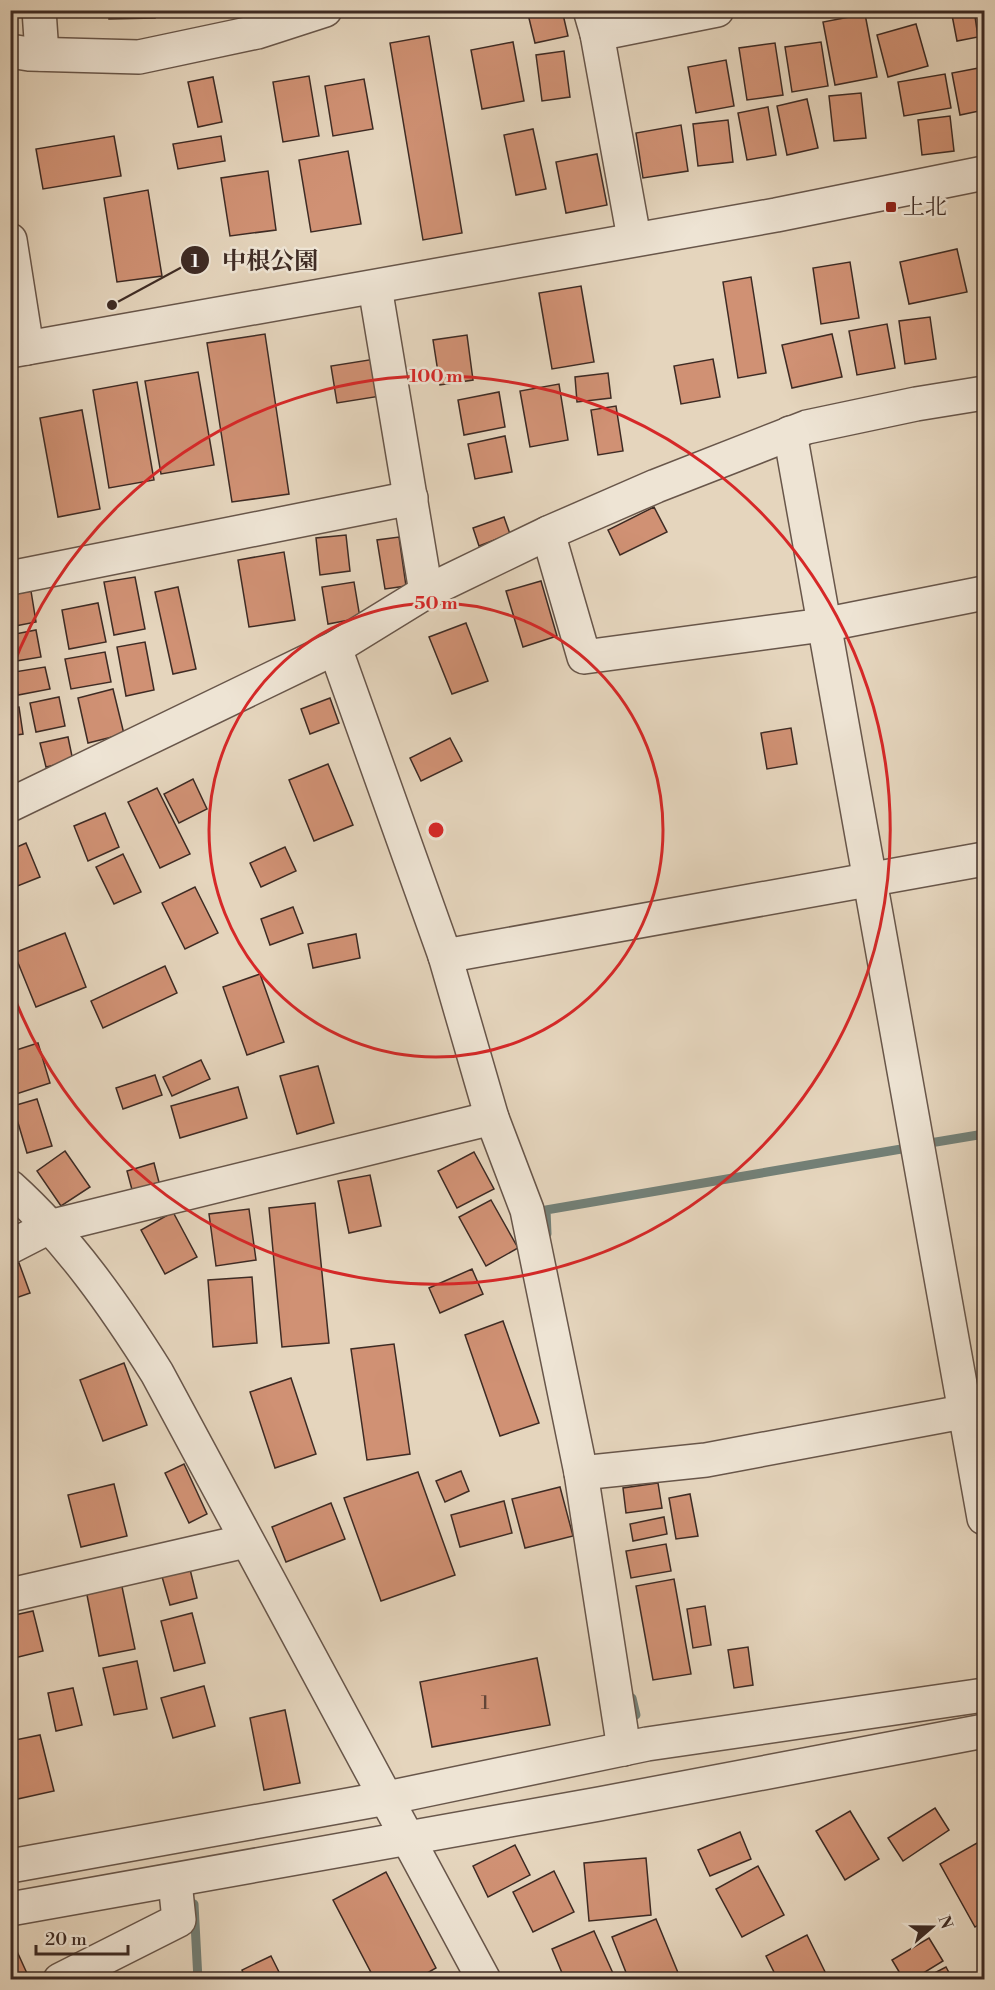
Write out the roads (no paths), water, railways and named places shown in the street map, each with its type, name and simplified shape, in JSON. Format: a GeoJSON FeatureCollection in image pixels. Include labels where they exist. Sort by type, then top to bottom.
{"type":"FeatureCollection","features":[{"type":"Feature","properties":{"kind":"street"},"geometry":{"type":"LineString","coordinates":[[39,10],[26,52],[139,57],[257,32],[293,16],[325,10]]}},
{"type":"Feature","properties":{"kind":"street"},"geometry":{"type":"LineString","coordinates":[[634,238],[593,22],[717,10]]}},
{"type":"Feature","properties":{"kind":"street"},"geometry":{"type":"LineString","coordinates":[[10,240],[19,349],[375,287],[634,238],[776,215],[984,175]]}},
{"type":"Feature","properties":{"kind":"street"},"geometry":{"type":"LineString","coordinates":[[375,287],[426,592]]}},
{"type":"Feature","properties":{"kind":"street"},"geometry":{"type":"LineString","coordinates":[[10,805],[335,648],[426,592],[548,533],[636,494],[789,433],[916,404],[984,393]]}},
{"type":"Feature","properties":{"kind":"street"},"geometry":{"type":"LineString","coordinates":[[789,433],[870,879],[975,1410],[984,1518]]}},
{"type":"Feature","properties":{"kind":"street"},"geometry":{"type":"LineString","coordinates":[[10,578],[411,498]]}},
{"type":"Feature","properties":{"kind":"street"},"geometry":{"type":"LineString","coordinates":[[548,533],[584,657],[823,625],[984,593]]}},
{"type":"Feature","properties":{"kind":"street"},"geometry":{"type":"LineString","coordinates":[[335,648],[445,956],[492,1118],[527,1209],[581,1473],[624,1749]]}},
{"type":"Feature","properties":{"kind":"street"},"geometry":{"type":"LineString","coordinates":[[445,956],[984,859]]}},
{"type":"Feature","properties":{"kind":"street"},"geometry":{"type":"LineString","coordinates":[[10,1247],[49,1227],[492,1118]]}},
{"type":"Feature","properties":{"kind":"street"},"geometry":{"type":"LineString","coordinates":[[10,1187],[49,1227],[108,1299],[139,1345],[484,1980]]}},
{"type":"Feature","properties":{"kind":"street"},"geometry":{"type":"LineString","coordinates":[[581,1473],[706,1460],[975,1410]]}},
{"type":"Feature","properties":{"kind":"street"},"geometry":{"type":"LineString","coordinates":[[10,1595],[246,1541]]}},
{"type":"Feature","properties":{"kind":"street"},"geometry":{"type":"LineString","coordinates":[[10,1866],[387,1798],[624,1749],[984,1695]]}},
{"type":"Feature","properties":{"kind":"street"},"geometry":{"type":"LineString","coordinates":[[10,1909],[599,1804],[984,1731]]}},
{"type":"Feature","properties":{"kind":"street"},"geometry":{"type":"LineString","coordinates":[[60,1980],[179,1920],[175,1881]]}},
{"type":"Feature","properties":{"kind":"waterway"},"geometry":{"type":"LineString","coordinates":[[924,1144],[984,1134]]}},
{"type":"Feature","properties":{"kind":"waterway"},"geometry":{"type":"LineString","coordinates":[[547,1234],[546,1210],[913,1147]]}},
{"type":"Feature","properties":{"kind":"waterway"},"geometry":{"type":"LineString","coordinates":[[632,1698],[636,1715]]}},
{"type":"Feature","properties":{"kind":"waterway"},"geometry":{"type":"LineString","coordinates":[[194,1904],[198,1980]]}},
{"type":"Feature","properties":{"kind":"place","name":"上北"},"geometry":{"type":"Point","coordinates":[891,207]}},
{"type":"Feature","properties":{"kind":"place","name":"中根公園"},"geometry":{"type":"Point","coordinates":[112,305]}}]}
